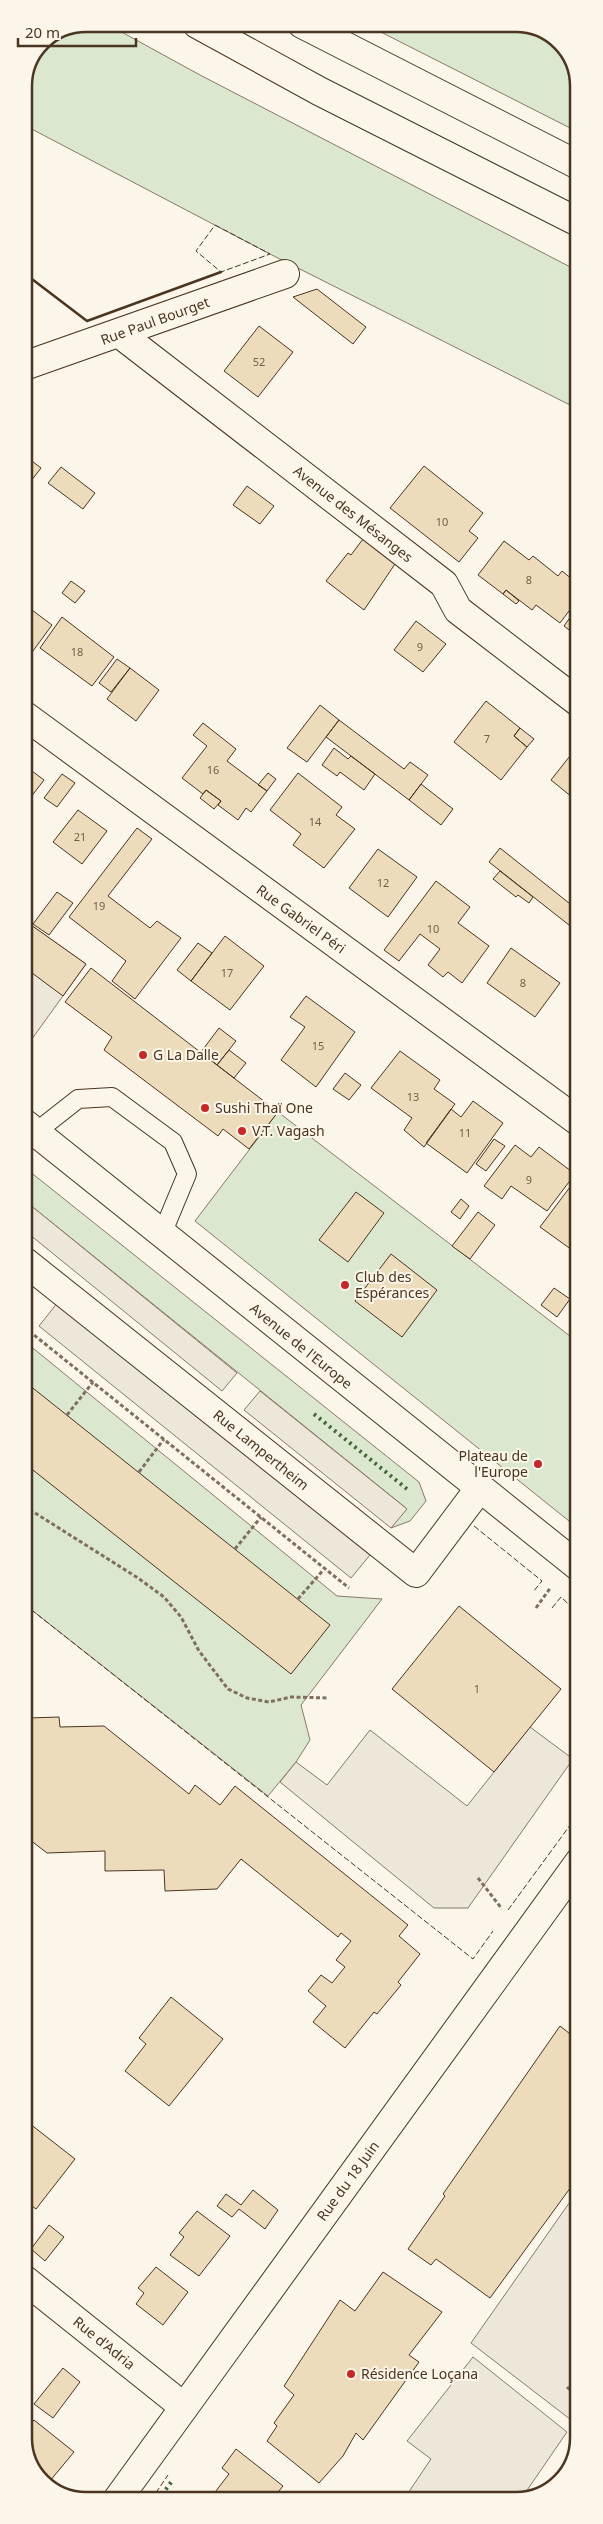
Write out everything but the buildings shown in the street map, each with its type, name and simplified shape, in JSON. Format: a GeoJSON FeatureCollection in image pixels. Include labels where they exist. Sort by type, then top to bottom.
{"type":"FeatureCollection","features":[{"type":"Feature","properties":{"kind":"main road"},"geometry":{"type":"LineString","coordinates":[[212,32],[319,91],[570,218]]}},
{"type":"Feature","properties":{"kind":"main road"},"geometry":{"type":"LineString","coordinates":[[319,33],[570,161]]}},
{"type":"Feature","properties":{"kind":"main road","name":"Rue Paul Bourget"},"geometry":{"type":"LineString","coordinates":[[32,363],[120,334],[285,274]]}},
{"type":"Feature","properties":{"kind":"main road","name":"Avenue des Mésanges"},"geometry":{"type":"LineString","coordinates":[[120,334],[444,584],[458,610],[570,696]]}},
{"type":"Feature","properties":{"kind":"main road","name":"Rue Gabriel Péri"},"geometry":{"type":"LineString","coordinates":[[32,721],[570,1115]]}},
{"type":"Feature","properties":{"kind":"main road","name":"Avenue de l'Europe"},"geometry":{"type":"LineString","coordinates":[[32,1130],[570,1560]]}},
{"type":"Feature","properties":{"kind":"main road","name":"Rue Lampertheim"},"geometry":{"type":"LineString","coordinates":[[32,1267],[416,1573],[479,1489]]}},
{"type":"Feature","properties":{"kind":"main road","name":"Rue du 18 Juin"},"geometry":{"type":"LineString","coordinates":[[123,2491],[570,1874]]}},
{"type":"Feature","properties":{"kind":"main road","name":"Rue d'Adria"},"geometry":{"type":"LineString","coordinates":[[32,2286],[184,2407]]}},
{"type":"Feature","properties":{"kind":"lane"},"geometry":{"type":"LineString","coordinates":[[32,1127],[78,1099],[112,1097],[173,1142],[187,1174],[162,1234]]}},
{"type":"Feature","properties":{"kind":"path"},"geometry":{"type":"LineString","coordinates":[[32,1332],[350,1588]]}},
{"type":"Feature","properties":{"kind":"path"},"geometry":{"type":"LineString","coordinates":[[67,1415],[93,1382]]}},
{"type":"Feature","properties":{"kind":"path"},"geometry":{"type":"LineString","coordinates":[[138,1472],[164,1439]]}},
{"type":"Feature","properties":{"kind":"path"},"geometry":{"type":"LineString","coordinates":[[32,1511],[138,1578],[164,1597],[181,1617],[199,1651],[228,1689],[247,1698],[269,1702],[291,1697],[328,1698]]}},
{"type":"Feature","properties":{"kind":"path"},"geometry":{"type":"LineString","coordinates":[[235,1549],[261,1517]]}},
{"type":"Feature","properties":{"kind":"path"},"geometry":{"type":"LineString","coordinates":[[298,1599],[325,1568]]}},
{"type":"Feature","properties":{"kind":"path"},"geometry":{"type":"LineString","coordinates":[[567,2387],[570,2390]]}},
{"type":"Feature","properties":{"kind":"green space"},"geometry":{"type":"Polygon","coordinates":[[[86,32],[122,32],[200,75],[570,267],[570,405],[270,254],[32,129],[32,86],[37,66],[48,48],[66,37],[76,34],[86,32]]]}},
{"type":"Feature","properties":{"kind":"green space"},"geometry":{"type":"Polygon","coordinates":[[[382,33],[520,33],[531,34],[547,42],[563,59],[569,76],[570,128],[382,33]]]}},
{"type":"Feature","properties":{"kind":"green space"},"geometry":{"type":"Polygon","coordinates":[[[278,1112],[570,1336],[570,1522],[195,1221],[278,1112]]]}},
{"type":"Feature","properties":{"kind":"green space"},"geometry":{"type":"Polygon","coordinates":[[[32,1173],[419,1482],[426,1501],[410,1521],[391,1528],[406,1508],[32,1206],[32,1173]]]}},
{"type":"Feature","properties":{"kind":"green space"},"geometry":{"type":"Polygon","coordinates":[[[32,1348],[337,1596],[382,1599],[301,1705],[310,1740],[296,1762],[268,1796],[32,1610],[32,1348]]]}},
{"type":"Feature","properties":{"kind":"shaded area"},"geometry":{"type":"Polygon","coordinates":[[[32,926],[86,964],[32,1039],[32,926]]]}},
{"type":"Feature","properties":{"kind":"shaded area"},"geometry":{"type":"Polygon","coordinates":[[[32,1206],[237,1373],[222,1391],[32,1237],[32,1206]]]}},
{"type":"Feature","properties":{"kind":"shaded area"},"geometry":{"type":"Polygon","coordinates":[[[58,1302],[370,1555],[351,1578],[39,1326],[58,1302]]]}},
{"type":"Feature","properties":{"kind":"shaded area"},"geometry":{"type":"Polygon","coordinates":[[[260,1391],[407,1509],[391,1528],[244,1410],[260,1391]]]}},
{"type":"Feature","properties":{"kind":"shaded area"},"geometry":{"type":"Polygon","coordinates":[[[530,1727],[570,1757],[570,1763],[468,1908],[434,1908],[280,1782],[296,1762],[327,1785],[370,1730],[467,1806],[530,1727]]]}},
{"type":"Feature","properties":{"kind":"shaded area"},"geometry":{"type":"Polygon","coordinates":[[[570,2202],[570,2419],[471,2343],[570,2202]]]}},
{"type":"Feature","properties":{"kind":"shaded area"},"geometry":{"type":"Polygon","coordinates":[[[473,2357],[567,2432],[527,2490],[517,2492],[409,2492],[431,2459],[407,2441],[473,2357]]]}},
{"type":"Feature","properties":{"kind":"hedge"},"geometry":{"type":"LineString","coordinates":[[314,1414],[407,1489]]}},
{"type":"Feature","properties":{"kind":"hedge"},"geometry":{"type":"LineString","coordinates":[[164,2491],[172,2481]]}},
{"type":"Feature","properties":{"kind":"fence"},"geometry":{"type":"LineString","coordinates":[[215,225],[270,254],[221,272],[196,251],[215,225]]}},
{"type":"Feature","properties":{"kind":"fence"},"geometry":{"type":"LineString","coordinates":[[474,1526],[542,1581],[533,1592]]}},
{"type":"Feature","properties":{"kind":"fence"},"geometry":{"type":"LineString","coordinates":[[552,1608],[561,1597],[570,1606]]}},
{"type":"Feature","properties":{"kind":"fence"},"geometry":{"type":"LineString","coordinates":[[32,1610],[473,1959],[493,1931]]}},
{"type":"Feature","properties":{"kind":"fence"},"geometry":{"type":"LineString","coordinates":[[508,1910],[570,1825]]}},
{"type":"Feature","properties":{"kind":"fence"},"geometry":{"type":"LineString","coordinates":[[157,2491],[168,2475]]}},
{"type":"Feature","properties":{"kind":"wall"},"geometry":{"type":"LineString","coordinates":[[32,279],[87,321],[221,272]]}},
{"type":"Feature","properties":{"kind":"place","name":"G La Dalle"},"geometry":{"type":"Point","coordinates":[143,1055]}},
{"type":"Feature","properties":{"kind":"place","name":"Sushi Thaï One"},"geometry":{"type":"Point","coordinates":[205,1108]}},
{"type":"Feature","properties":{"kind":"place","name":"V.T. Vagash"},"geometry":{"type":"Point","coordinates":[242,1131]}},
{"type":"Feature","properties":{"kind":"place","name":"Club des Espérances"},"geometry":{"type":"Point","coordinates":[345,1285]}},
{"type":"Feature","properties":{"kind":"place","name":"Plateau de l'Europe"},"geometry":{"type":"Point","coordinates":[538,1464]}},
{"type":"Feature","properties":{"kind":"place","name":"Résidence Loçana"},"geometry":{"type":"Point","coordinates":[351,2374]}}]}
